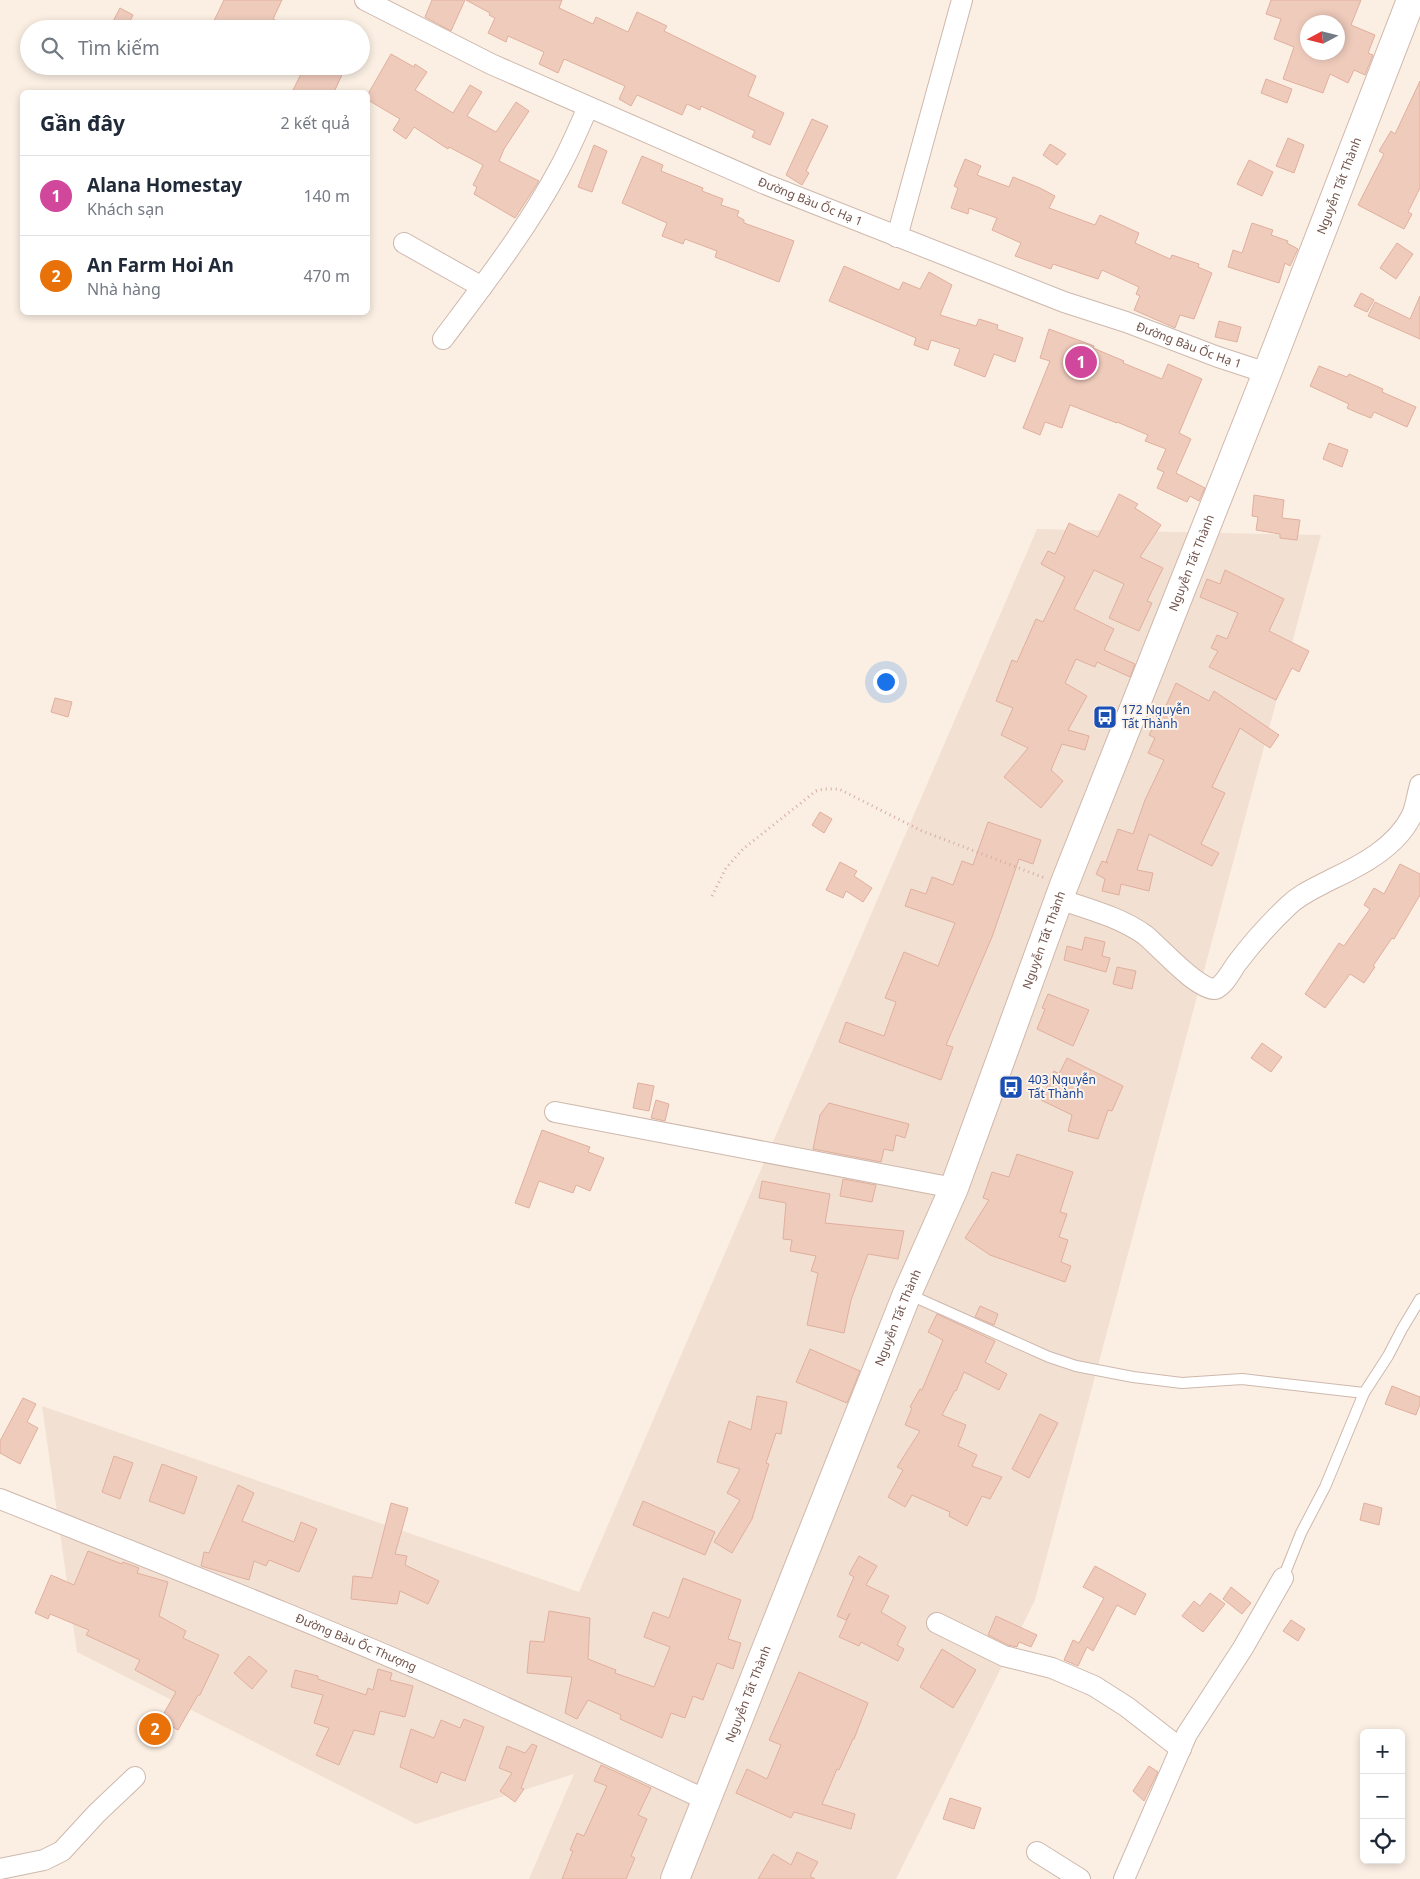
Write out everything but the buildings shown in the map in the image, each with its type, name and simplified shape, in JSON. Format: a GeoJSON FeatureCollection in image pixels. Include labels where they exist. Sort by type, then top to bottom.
{"type":"FeatureCollection","features":[{"type":"Feature","properties":{"kind":"main road","name":"Nguyễn Tất Thành"},"geometry":{"type":"LineString","coordinates":[[675,1879],[907,1294],[954,1188],[1062,892],[1267,373],[1411,0]]}},
{"type":"Feature","properties":{"kind":"street","name":"Đường Bàu Ốc Hạ 1"},"geometry":{"type":"LineString","coordinates":[[365,0],[491,64],[712,162],[1064,302],[1126,322],[1218,357],[1267,373]]}},
{"type":"Feature","properties":{"kind":"street"},"geometry":{"type":"LineString","coordinates":[[898,237],[962,0]]}},
{"type":"Feature","properties":{"kind":"street"},"geometry":{"type":"LineString","coordinates":[[443,339],[546,193],[569,150],[588,107]]}},
{"type":"Feature","properties":{"kind":"street"},"geometry":{"type":"LineString","coordinates":[[404,243],[482,286]]}},
{"type":"Feature","properties":{"kind":"street"},"geometry":{"type":"LineString","coordinates":[[1062,892],[1123,922],[1152,941],[1191,977],[1212,989],[1218,988],[1288,905],[1311,889],[1363,862],[1396,837],[1412,814],[1420,785]]}},
{"type":"Feature","properties":{"kind":"street"},"geometry":{"type":"LineString","coordinates":[[556,1112],[954,1188]]}},
{"type":"Feature","properties":{"kind":"street","name":"Đường Bàu Ốc Thượng"},"geometry":{"type":"LineString","coordinates":[[1,1500],[394,1659],[706,1800]]}},
{"type":"Feature","properties":{"kind":"street"},"geometry":{"type":"LineString","coordinates":[[1124,1879],[1187,1734],[1243,1648],[1283,1578]]}},
{"type":"Feature","properties":{"kind":"street"},"geometry":{"type":"LineString","coordinates":[[937,1623],[1004,1656],[1052,1668],[1094,1686],[1148,1722],[1180,1749]]}},
{"type":"Feature","properties":{"kind":"street"},"geometry":{"type":"LineString","coordinates":[[0,1869],[44,1860],[62,1851],[97,1813],[135,1777]]}},
{"type":"Feature","properties":{"kind":"street"},"geometry":{"type":"LineString","coordinates":[[1037,1852],[1080,1879]]}},
{"type":"Feature","properties":{"kind":"lane"},"geometry":{"type":"LineString","coordinates":[[907,1294],[1049,1357],[1076,1366],[1133,1377],[1182,1383],[1242,1379],[1364,1393]]}},
{"type":"Feature","properties":{"kind":"lane"},"geometry":{"type":"LineString","coordinates":[[1283,1578],[1300,1533],[1325,1487],[1364,1393],[1388,1356],[1420,1299]]}},
{"type":"Feature","properties":{"kind":"path"},"geometry":{"type":"LineString","coordinates":[[712,896],[726,868],[743,849],[816,791],[824,788],[839,789],[922,831],[1062,892]]}},
{"type":"Feature","properties":{"kind":"shaded area"},"geometry":{"type":"Polygon","coordinates":[[[1037,529],[1321,535],[1035,1600],[896,1879],[529,1879],[574,1774],[416,1824],[77,1652],[42,1406],[579,1592],[1037,529]]]}},
{"type":"Feature","properties":{"kind":"place","name":"Alana Homestay"},"geometry":{"type":"Point","coordinates":[1081,362]}},
{"type":"Feature","properties":{"kind":"place","name":"172 Nguyễn Tất Thành"},"geometry":{"type":"Point","coordinates":[1105,717]}},
{"type":"Feature","properties":{"kind":"place","name":"403 Nguyễn Tất Thành"},"geometry":{"type":"Point","coordinates":[1011,1087]}},
{"type":"Feature","properties":{"kind":"place","name":"An Farm Hoi An"},"geometry":{"type":"Point","coordinates":[155,1729]}}]}
